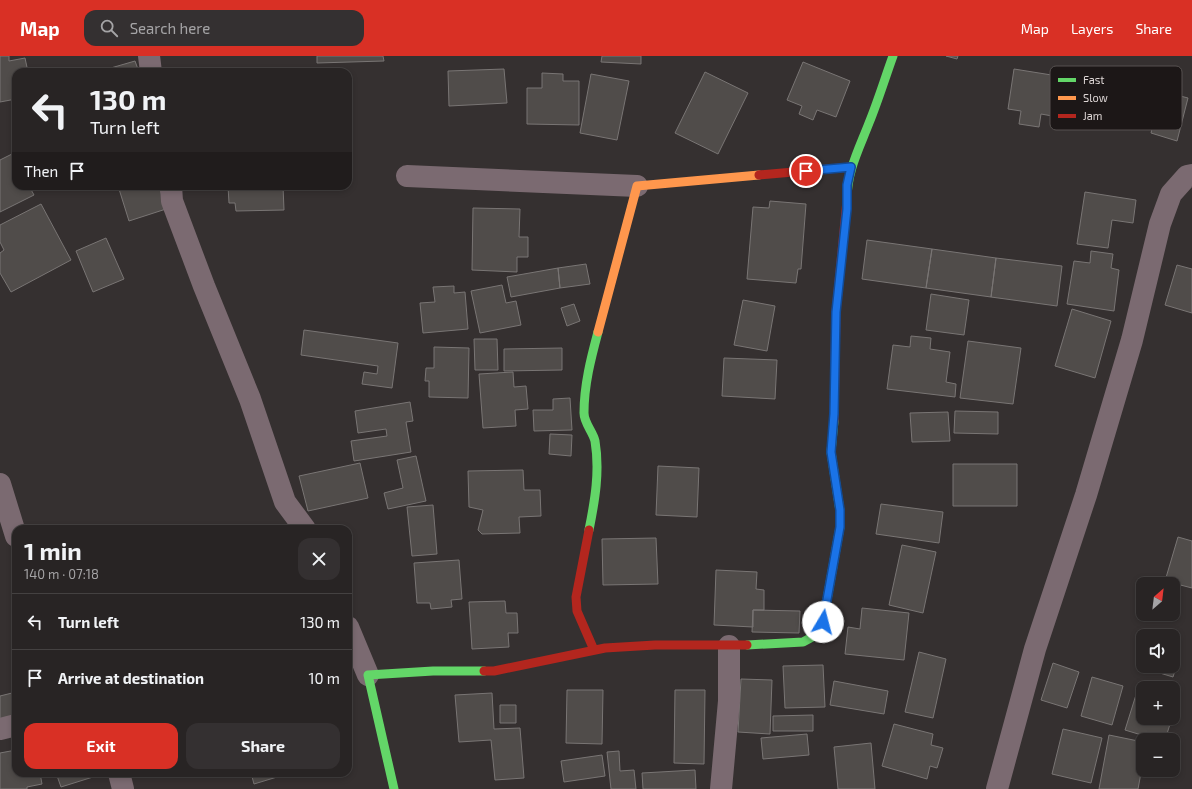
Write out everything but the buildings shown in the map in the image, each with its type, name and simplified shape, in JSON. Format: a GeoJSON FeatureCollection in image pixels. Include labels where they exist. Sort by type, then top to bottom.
{"type":"FeatureCollection","features":[{"type":"Feature","properties":{"kind":"street"},"geometry":{"type":"LineString","coordinates":[[149,56],[151,68]]}},
{"type":"Feature","properties":{"kind":"street"},"geometry":{"type":"LineString","coordinates":[[368,675],[434,671],[494,671],[605,648],[655,645],[729,646],[811,640],[819,632],[823,622],[840,527],[840,510],[831,452],[834,414],[836,312],[847,209],[847,185],[856,151],[869,123],[894,56]]}},
{"type":"Feature","properties":{"kind":"street"},"geometry":{"type":"LineString","coordinates":[[407,176],[638,186],[851,167]]}},
{"type":"Feature","properties":{"kind":"street"},"geometry":{"type":"LineString","coordinates":[[997,789],[1034,649],[1086,495],[1132,340],[1160,224],[1171,194],[1187,176],[1192,175]]}},
{"type":"Feature","properties":{"kind":"street"},"geometry":{"type":"LineString","coordinates":[[594,650],[577,611],[576,597],[595,500],[598,459],[594,436],[584,415],[588,368],[638,186]]}},
{"type":"Feature","properties":{"kind":"street"},"geometry":{"type":"LineString","coordinates":[[171,190],[172,201],[204,286],[250,399],[285,502],[302,525]]}},
{"type":"Feature","properties":{"kind":"street"},"geometry":{"type":"LineString","coordinates":[[0,484],[13,525]]}},
{"type":"Feature","properties":{"kind":"street"},"geometry":{"type":"LineString","coordinates":[[352,637],[368,675],[394,789]]}},
{"type":"Feature","properties":{"kind":"street"},"geometry":{"type":"LineString","coordinates":[[721,789],[729,701],[729,646]]}},
{"type":"Feature","properties":{"kind":"street"},"geometry":{"type":"LineString","coordinates":[[0,729],[12,726]]}},
{"type":"Feature","properties":{"kind":"street"},"geometry":{"type":"LineString","coordinates":[[120,777],[123,789]]}},
{"type":"Feature","properties":{"kind":"traffic: fast"},"geometry":{"type":"LineString","coordinates":[[847,200],[849,179],[854,160],[893,56]]}},
{"type":"Feature","properties":{"kind":"traffic: fast"},"geometry":{"type":"LineString","coordinates":[[589,530],[595,497],[597,463],[595,441],[584,417],[584,403],[588,372],[598,332]]}},
{"type":"Feature","properties":{"kind":"traffic: fast"},"geometry":{"type":"LineString","coordinates":[[747,645],[803,642],[816,635],[823,622],[840,527],[840,511],[831,452],[834,421]]}},
{"type":"Feature","properties":{"kind":"traffic: fast"},"geometry":{"type":"LineString","coordinates":[[394,789],[368,675],[433,671],[484,671]]}},
{"type":"Feature","properties":{"kind":"traffic: slow"},"geometry":{"type":"LineString","coordinates":[[598,332],[637,186],[759,175]]}},
{"type":"Feature","properties":{"kind":"traffic: jam"},"geometry":{"type":"LineString","coordinates":[[759,175],[851,167]]}},
{"type":"Feature","properties":{"kind":"traffic: jam"},"geometry":{"type":"LineString","coordinates":[[834,421],[836,312],[847,200]]}},
{"type":"Feature","properties":{"kind":"traffic: jam"},"geometry":{"type":"LineString","coordinates":[[589,530],[576,597],[577,611],[594,650]]}},
{"type":"Feature","properties":{"kind":"traffic: jam"},"geometry":{"type":"LineString","coordinates":[[484,671],[494,671],[605,648],[655,645],[747,645]]}},
{"type":"Feature","properties":{"kind":"route"},"geometry":{"type":"LineString","coordinates":[[806,171],[851,167],[847,185],[847,209],[836,312],[834,414],[831,452],[840,510],[840,527],[828,585],[823,622]]}}]}
